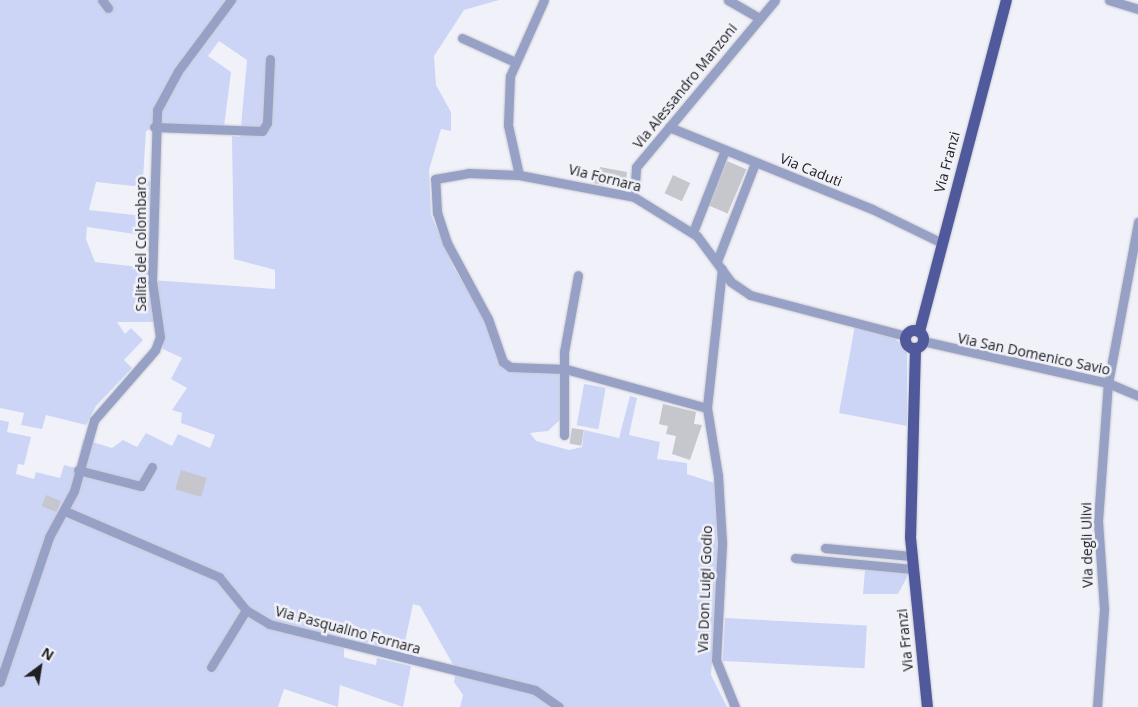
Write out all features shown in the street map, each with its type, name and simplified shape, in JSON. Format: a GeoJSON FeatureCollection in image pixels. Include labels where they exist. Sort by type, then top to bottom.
{"type":"FeatureCollection","features":[{"type":"Feature","properties":{"kind":"main road","name":"Via Franzi"},"geometry":{"type":"LineString","coordinates":[[928,707],[911,556],[919,340],[942,243],[1006,0]]}},
{"type":"Feature","properties":{"kind":"main road"},"geometry":{"type":"LineString","coordinates":[[906,336],[919,340]]}},
{"type":"Feature","properties":{"kind":"street"},"geometry":{"type":"LineString","coordinates":[[102,0],[108,8]]}},
{"type":"Feature","properties":{"kind":"street","name":"Salita del Colombaro"},"geometry":{"type":"LineString","coordinates":[[0,682],[49,537],[65,511],[94,420],[155,350],[160,337],[152,281],[154,127],[157,110],[178,71],[231,0]]}},
{"type":"Feature","properties":{"kind":"street"},"geometry":{"type":"LineString","coordinates":[[519,176],[508,125],[515,62],[544,0]]}},
{"type":"Feature","properties":{"kind":"street"},"geometry":{"type":"LineString","coordinates":[[728,0],[759,18]]}},
{"type":"Feature","properties":{"kind":"street","name":"Via Alessandro Manzoni"},"geometry":{"type":"LineString","coordinates":[[634,197],[636,167],[775,0]]}},
{"type":"Feature","properties":{"kind":"street"},"geometry":{"type":"LineString","coordinates":[[1108,0],[1138,9]]}},
{"type":"Feature","properties":{"kind":"street"},"geometry":{"type":"LineString","coordinates":[[462,38],[515,62]]}},
{"type":"Feature","properties":{"kind":"street"},"geometry":{"type":"LineString","coordinates":[[154,127],[262,131],[267,123],[270,59]]}},
{"type":"Feature","properties":{"kind":"street","name":"Via Caduti"},"geometry":{"type":"LineString","coordinates":[[668,128],[725,150],[942,243]]}},
{"type":"Feature","properties":{"kind":"street"},"geometry":{"type":"LineString","coordinates":[[693,232],[725,150]]}},
{"type":"Feature","properties":{"kind":"street","name":"Via Don Luigi Godio"},"geometry":{"type":"LineString","coordinates":[[734,707],[716,660],[722,543],[707,408],[720,265],[755,163]]}},
{"type":"Feature","properties":{"kind":"street","name":"Via Fornara"},"geometry":{"type":"LineString","coordinates":[[565,369],[510,367],[503,362],[488,319],[450,251],[437,213],[435,179],[468,173],[519,176],[634,197],[693,232],[720,265],[731,282],[750,295],[906,336]]}},
{"type":"Feature","properties":{"kind":"street","name":"Via degli Ulivi"},"geometry":{"type":"LineString","coordinates":[[1097,707],[1104,609],[1098,521],[1108,382],[1138,222]]}},
{"type":"Feature","properties":{"kind":"street"},"geometry":{"type":"LineString","coordinates":[[564,436],[565,369],[562,352],[578,275]]}},
{"type":"Feature","properties":{"kind":"street","name":"Via San Domenico Savio"},"geometry":{"type":"LineString","coordinates":[[919,340],[1108,382],[1138,396]]}},
{"type":"Feature","properties":{"kind":"street"},"geometry":{"type":"LineString","coordinates":[[565,369],[707,408]]}},
{"type":"Feature","properties":{"kind":"street"},"geometry":{"type":"LineString","coordinates":[[78,470],[141,486],[152,467]]}},
{"type":"Feature","properties":{"kind":"street","name":"Via Pasqualino Fornara"},"geometry":{"type":"LineString","coordinates":[[65,511],[219,578],[246,610],[291,630],[535,690],[559,707]]}},
{"type":"Feature","properties":{"kind":"street"},"geometry":{"type":"LineString","coordinates":[[825,548],[911,556]]}},
{"type":"Feature","properties":{"kind":"street"},"geometry":{"type":"LineString","coordinates":[[795,558],[912,569]]}},
{"type":"Feature","properties":{"kind":"street"},"geometry":{"type":"LineString","coordinates":[[212,666],[246,610]]}},
{"type":"Feature","properties":{"kind":"shaded area"},"geometry":{"type":"Polygon","coordinates":[[[0,0],[499,0],[464,10],[434,56],[436,85],[451,112],[451,131],[441,129],[429,170],[431,215],[454,268],[486,320],[500,364],[561,372],[562,418],[548,431],[530,433],[536,441],[569,450],[582,447],[584,430],[619,438],[630,396],[637,398],[629,435],[660,442],[657,459],[687,463],[687,474],[715,483],[718,585],[711,675],[727,707],[460,707],[463,695],[454,682],[456,670],[420,606],[413,604],[402,656],[344,647],[344,657],[350,659],[376,665],[377,658],[411,666],[403,707],[340,685],[338,707],[284,689],[278,707],[0,707],[0,420],[9,422],[7,432],[31,437],[24,465],[18,464],[16,474],[34,479],[36,472],[60,478],[64,465],[76,468],[83,439],[112,448],[123,440],[137,447],[146,433],[172,446],[178,434],[210,448],[215,435],[181,423],[182,413],[172,410],[187,388],[171,379],[182,358],[163,349],[160,322],[117,322],[125,334],[131,328],[143,340],[124,360],[132,368],[96,406],[86,425],[46,415],[42,429],[21,425],[24,413],[0,408],[0,0]],[[219,41],[208,56],[231,72],[223,135],[154,127],[146,131],[143,179],[151,181],[152,280],[275,289],[275,270],[234,259],[232,136],[240,137],[247,60],[219,41]],[[96,182],[89,210],[144,216],[143,187],[96,182]],[[87,227],[86,239],[95,262],[148,268],[148,236],[87,227]]]}},
{"type":"Feature","properties":{"kind":"shaded area"},"geometry":{"type":"Polygon","coordinates":[[[855,325],[894,337],[907,352],[907,426],[839,413],[855,325]]]}},
{"type":"Feature","properties":{"kind":"shaded area"},"geometry":{"type":"Polygon","coordinates":[[[584,384],[606,388],[598,429],[577,425],[584,384]]]}},
{"type":"Feature","properties":{"kind":"shaded area"},"geometry":{"type":"Polygon","coordinates":[[[865,570],[907,571],[907,577],[898,594],[863,594],[865,570]]]}},
{"type":"Feature","properties":{"kind":"shaded area"},"geometry":{"type":"Polygon","coordinates":[[[725,618],[867,625],[865,668],[723,661],[725,618]]]}},
{"type":"Feature","properties":{"kind":"building"},"geometry":{"type":"Polygon","coordinates":[[[727,161],[746,169],[728,213],[708,205],[727,161]]]}},
{"type":"Feature","properties":{"kind":"building"},"geometry":{"type":"Polygon","coordinates":[[[600,167],[627,172],[625,189],[593,183],[600,167]]]}},
{"type":"Feature","properties":{"kind":"building"},"geometry":{"type":"Polygon","coordinates":[[[673,175],[690,183],[682,201],[665,193],[673,175]]]}},
{"type":"Feature","properties":{"kind":"building"},"geometry":{"type":"Polygon","coordinates":[[[663,404],[696,412],[694,424],[702,425],[690,460],[672,454],[676,436],[666,434],[668,426],[659,424],[663,404]]]}},
{"type":"Feature","properties":{"kind":"building"},"geometry":{"type":"Polygon","coordinates":[[[572,428],[584,430],[581,446],[569,444],[572,428]]]}},
{"type":"Feature","properties":{"kind":"building"},"geometry":{"type":"Polygon","coordinates":[[[181,470],[207,478],[201,497],[175,489],[181,470]]]}},
{"type":"Feature","properties":{"kind":"building"},"geometry":{"type":"Polygon","coordinates":[[[46,495],[61,501],[56,512],[42,506],[46,495]]]}}]}
